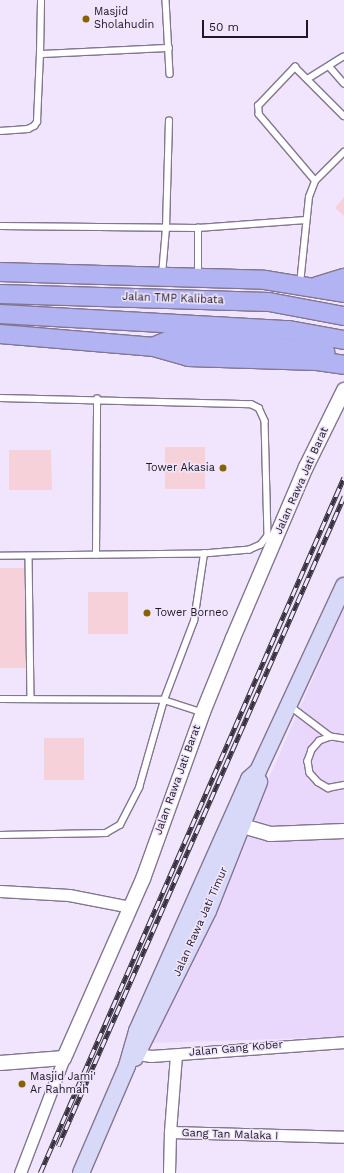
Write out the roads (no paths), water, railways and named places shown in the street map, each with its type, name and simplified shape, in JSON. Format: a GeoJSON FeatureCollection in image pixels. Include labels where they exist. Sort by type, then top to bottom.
{"type":"FeatureCollection","features":[{"type":"Feature","properties":{"kind":"main road"},"geometry":{"type":"LineString","coordinates":[[0,272],[265,280],[344,293]]}},
{"type":"Feature","properties":{"kind":"main road"},"geometry":{"type":"LineString","coordinates":[[306,286],[344,278]]}},
{"type":"Feature","properties":{"kind":"main road"},"geometry":{"type":"LineString","coordinates":[[306,286],[344,304]]}},
{"type":"Feature","properties":{"kind":"main road","name":"Jalan TMP Kalibata"},"geometry":{"type":"LineString","coordinates":[[0,294],[269,302],[344,316]]}},
{"type":"Feature","properties":{"kind":"main road"},"geometry":{"type":"LineString","coordinates":[[0,314],[289,330],[344,340]]}},
{"type":"Feature","properties":{"kind":"main road"},"geometry":{"type":"LineString","coordinates":[[0,334],[154,347],[188,357],[317,361],[344,365]]}},
{"type":"Feature","properties":{"kind":"main road"},"geometry":{"type":"LineString","coordinates":[[154,347],[167,341],[235,342],[344,356]]}},
{"type":"Feature","properties":{"kind":"main road","name":"Jalan Rawa Jati Timur"},"geometry":{"type":"LineString","coordinates":[[80,1173],[131,1058],[208,911],[237,824],[259,781],[258,771],[344,586]]}},
{"type":"Feature","properties":{"kind":"street","name":"Jalan Rawa Jati Barat"},"geometry":{"type":"LineString","coordinates":[[20,1173],[64,1058],[143,879],[203,712],[270,541],[344,390]]}},
{"type":"Feature","properties":{"kind":"street"},"geometry":{"type":"LineString","coordinates":[[237,824],[256,832],[270,834],[344,831]]}},
{"type":"Feature","properties":{"kind":"street"},"geometry":{"type":"LineString","coordinates":[[0,891],[69,895],[130,906]]}},
{"type":"Feature","properties":{"kind":"street","name":"Jalan Gang Kober"},"geometry":{"type":"LineString","coordinates":[[131,1058],[344,1042]]}},
{"type":"Feature","properties":{"kind":"street","name":"Gang Tan Malaka I"},"geometry":{"type":"LineString","coordinates":[[176,1055],[170,1132],[344,1137]]}},
{"type":"Feature","properties":{"kind":"street"},"geometry":{"type":"LineString","coordinates":[[0,1063],[64,1058]]}},
{"type":"Feature","properties":{"kind":"street"},"geometry":{"type":"LineString","coordinates":[[169,1173],[170,1132]]}},
{"type":"Feature","properties":{"kind":"lane"},"geometry":{"type":"LineString","coordinates":[[0,131],[34,126],[40,54],[41,0]]}},
{"type":"Feature","properties":{"kind":"lane"},"geometry":{"type":"LineString","coordinates":[[166,0],[170,48],[170,74]]}},
{"type":"Feature","properties":{"kind":"lane"},"geometry":{"type":"LineString","coordinates":[[40,54],[170,48]]}},
{"type":"Feature","properties":{"kind":"lane"},"geometry":{"type":"LineString","coordinates":[[309,78],[343,57]]}},
{"type":"Feature","properties":{"kind":"lane"},"geometry":{"type":"LineString","coordinates":[[329,66],[344,82]]}},
{"type":"Feature","properties":{"kind":"lane"},"geometry":{"type":"LineString","coordinates":[[315,181],[258,110],[258,106],[292,69],[299,69],[344,116]]}},
{"type":"Feature","properties":{"kind":"lane"},"geometry":{"type":"LineString","coordinates":[[162,278],[166,228],[169,122]]}},
{"type":"Feature","properties":{"kind":"lane"},"geometry":{"type":"LineString","coordinates":[[306,286],[306,220],[309,198],[315,181],[344,152]]}},
{"type":"Feature","properties":{"kind":"lane"},"geometry":{"type":"LineString","coordinates":[[0,226],[198,228],[306,220]]}},
{"type":"Feature","properties":{"kind":"lane"},"geometry":{"type":"LineString","coordinates":[[198,228],[198,278]]}},
{"type":"Feature","properties":{"kind":"lane"},"geometry":{"type":"LineString","coordinates":[[0,398],[97,399],[251,404],[259,408],[265,421],[270,541],[250,550],[204,554],[0,556]]}},
{"type":"Feature","properties":{"kind":"lane"},"geometry":{"type":"LineString","coordinates":[[96,555],[97,399]]}},
{"type":"Feature","properties":{"kind":"lane"},"geometry":{"type":"LineString","coordinates":[[0,835],[106,833],[115,830],[120,825],[139,788],[164,700],[194,620],[204,554]]}},
{"type":"Feature","properties":{"kind":"lane"},"geometry":{"type":"LineString","coordinates":[[29,556],[31,699]]}},
{"type":"Feature","properties":{"kind":"lane"},"geometry":{"type":"LineString","coordinates":[[0,699],[164,700],[203,712]]}},
{"type":"Feature","properties":{"kind":"lane"},"geometry":{"type":"LineString","coordinates":[[289,706],[331,737],[344,739]]}},
{"type":"Feature","properties":{"kind":"lane"},"geometry":{"type":"LineString","coordinates":[[331,737],[320,741],[312,750],[308,761],[310,773],[318,782],[328,788],[344,785]]}},
{"type":"Feature","properties":{"kind":"railway"},"geometry":{"type":"LineString","coordinates":[[40,1173],[344,477]]}},
{"type":"Feature","properties":{"kind":"railway"},"geometry":{"type":"LineString","coordinates":[[58,1146],[344,496]]}},
{"type":"Feature","properties":{"kind":"place","name":"Masjid Sholahudin"},"geometry":{"type":"Point","coordinates":[86,19]}},
{"type":"Feature","properties":{"kind":"place","name":"Tower Akasia"},"geometry":{"type":"Point","coordinates":[223,468]}},
{"type":"Feature","properties":{"kind":"place","name":"Tower Borneo"},"geometry":{"type":"Point","coordinates":[147,613]}},
{"type":"Feature","properties":{"kind":"place","name":"Masjid Jami' Ar Rahmah"},"geometry":{"type":"Point","coordinates":[22,1084]}}]}
